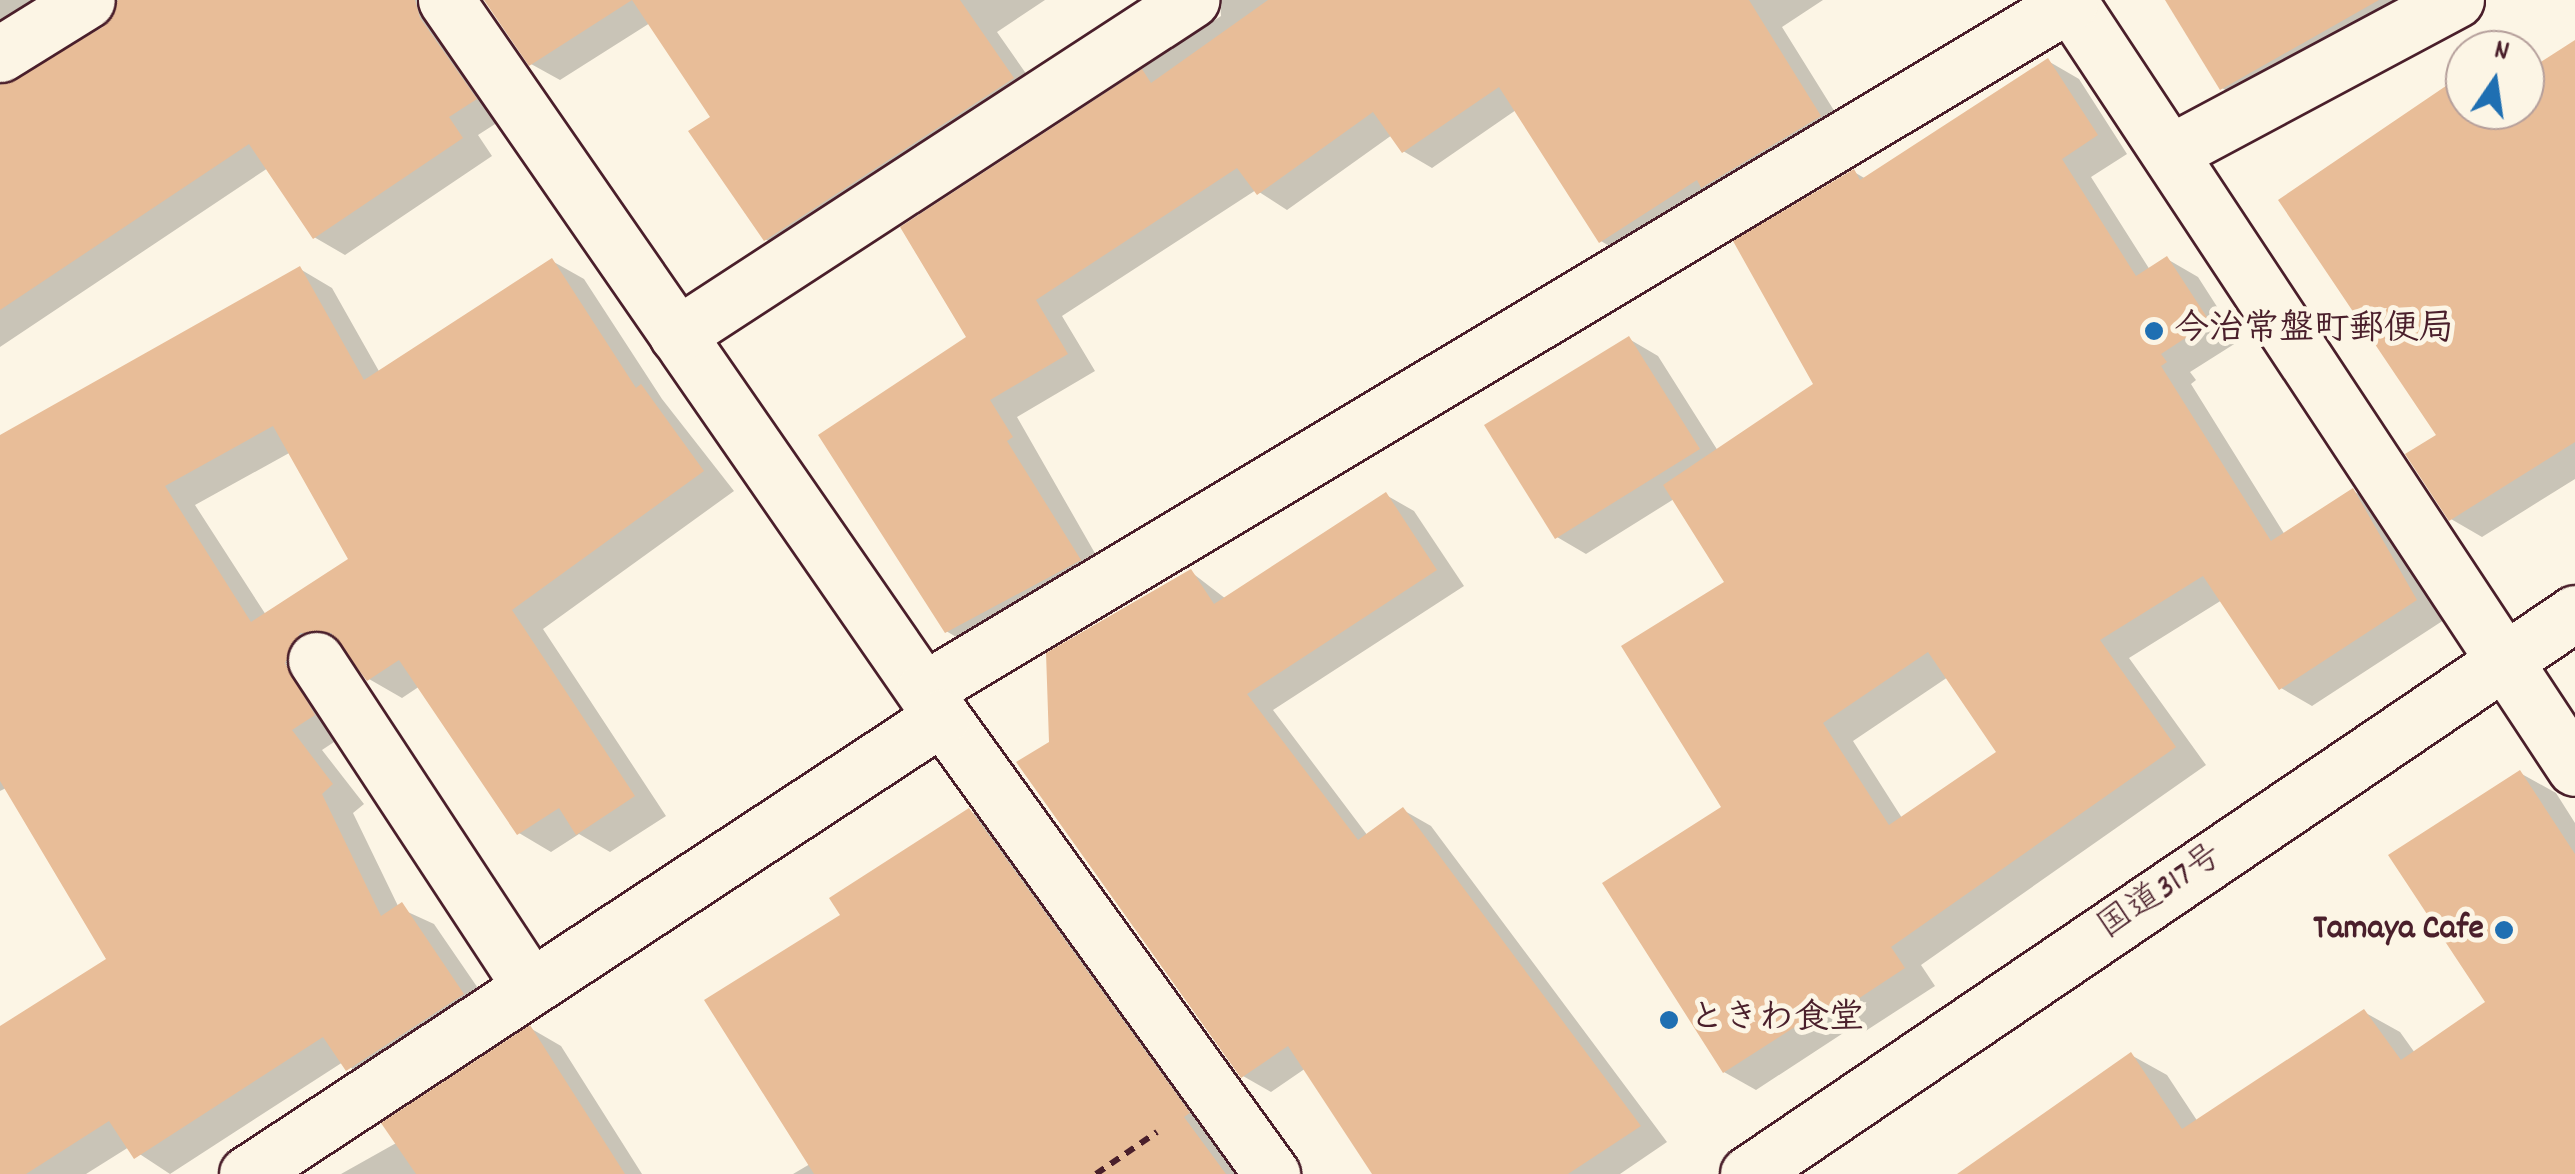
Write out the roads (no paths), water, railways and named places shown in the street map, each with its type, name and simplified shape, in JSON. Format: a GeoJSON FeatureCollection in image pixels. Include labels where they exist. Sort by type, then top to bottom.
{"type":"FeatureCollection","features":[{"type":"Feature","properties":{"kind":"main road"},"geometry":{"type":"LineString","coordinates":[[0,54],[88,0]]}},
{"type":"Feature","properties":{"kind":"main road"},"geometry":{"type":"LineString","coordinates":[[446,0],[933,704],[1272,1174]]}},
{"type":"Feature","properties":{"kind":"main road"},"geometry":{"type":"LineString","coordinates":[[677,335],[1192,0]]}},
{"type":"Feature","properties":{"kind":"main road"},"geometry":{"type":"LineString","coordinates":[[2171,152],[2456,0]]}},
{"type":"Feature","properties":{"kind":"main road"},"geometry":{"type":"LineString","coordinates":[[247,1174],[531,987],[933,704],[2069,1],[2575,768]]}},
{"type":"Feature","properties":{"kind":"main road","name":"国道317号"},"geometry":{"type":"LineString","coordinates":[[1748,1174],[2575,613]]}},
{"type":"Feature","properties":{"kind":"main road"},"geometry":{"type":"LineString","coordinates":[[316,660],[531,987]]}},
{"type":"Feature","properties":{"kind":"place","name":"今治常盤町郵便局"},"geometry":{"type":"Point","coordinates":[2154,331]}},
{"type":"Feature","properties":{"kind":"place","name":"Tamaya Cafe"},"geometry":{"type":"Point","coordinates":[2504,930]}},
{"type":"Feature","properties":{"kind":"place","name":"ときわ食堂"},"geometry":{"type":"Point","coordinates":[1669,1020]}}]}
